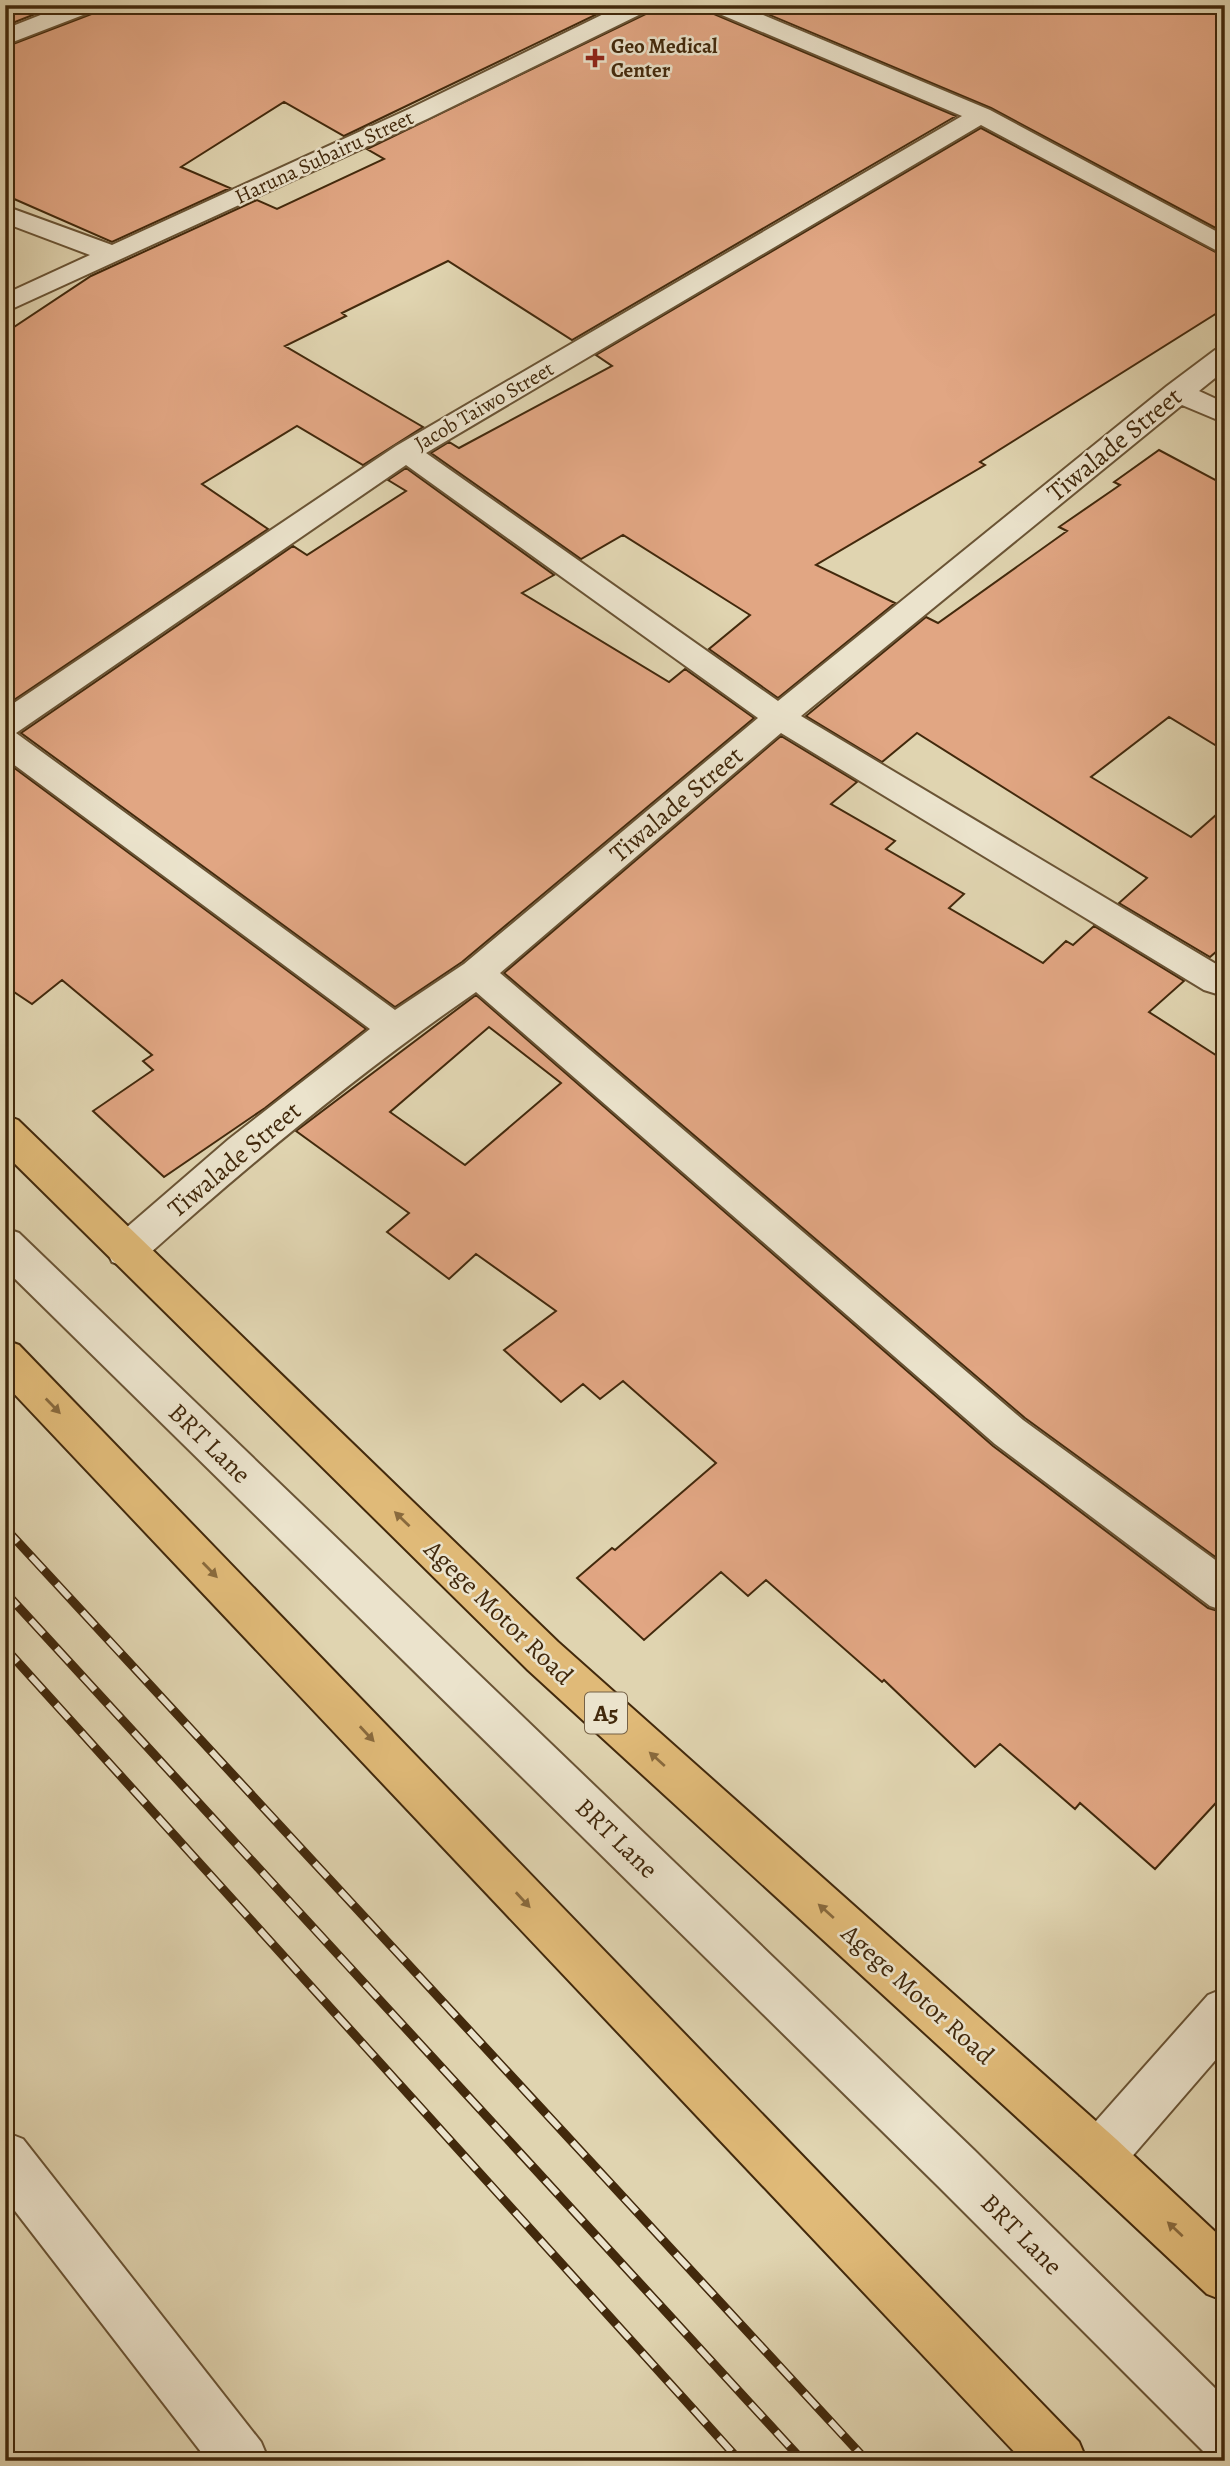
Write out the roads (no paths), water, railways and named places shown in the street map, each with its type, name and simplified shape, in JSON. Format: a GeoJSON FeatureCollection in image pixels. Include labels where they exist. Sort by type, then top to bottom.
{"type":"FeatureCollection","features":[{"type":"Feature","properties":{"kind":"highway","name":"Agege Motor Road"},"geometry":{"type":"LineString","coordinates":[[5,1130],[543,1656],[1098,2157],[1225,2276]]}},
{"type":"Feature","properties":{"kind":"highway"},"geometry":{"type":"LineString","coordinates":[[5,1357],[301,1664],[820,2215],[1060,2461]]}},
{"type":"Feature","properties":{"kind":"street"},"geometry":{"type":"LineString","coordinates":[[5,38],[88,5]]}},
{"type":"Feature","properties":{"kind":"street","name":"Haruna Subairu Street"},"geometry":{"type":"LineString","coordinates":[[5,304],[418,114],[641,5]]}},
{"type":"Feature","properties":{"kind":"street"},"geometry":{"type":"LineString","coordinates":[[718,5],[981,115],[1225,247]]}},
{"type":"Feature","properties":{"kind":"street","name":"Jacob Taiwo Street"},"geometry":{"type":"LineString","coordinates":[[5,725],[406,452],[981,115]]}},
{"type":"Feature","properties":{"kind":"street"},"geometry":{"type":"LineString","coordinates":[[5,214],[113,254]]}},
{"type":"Feature","properties":{"kind":"street","name":"Tiwalade Street"},"geometry":{"type":"LineString","coordinates":[[126,1251],[242,1149],[395,1029],[477,973],[779,717],[1177,392],[1225,356]]}},
{"type":"Feature","properties":{"kind":"street"},"geometry":{"type":"LineString","coordinates":[[1177,392],[1225,414]]}},
{"type":"Feature","properties":{"kind":"street"},"geometry":{"type":"LineString","coordinates":[[406,452],[779,717],[1217,981],[1225,974]]}},
{"type":"Feature","properties":{"kind":"street"},"geometry":{"type":"LineString","coordinates":[[5,741],[395,1029]]}},
{"type":"Feature","properties":{"kind":"street"},"geometry":{"type":"LineString","coordinates":[[477,973],[1009,1432],[1225,1592]]}},
{"type":"Feature","properties":{"kind":"street","name":"BRT Lane"},"geometry":{"type":"LineString","coordinates":[[5,1244],[956,2168],[1225,2435]]}},
{"type":"Feature","properties":{"kind":"street"},"geometry":{"type":"LineString","coordinates":[[1098,2157],[1225,2012]]}},
{"type":"Feature","properties":{"kind":"street"},"geometry":{"type":"LineString","coordinates":[[5,2157],[242,2461]]}},
{"type":"Feature","properties":{"kind":"railway"},"geometry":{"type":"LineString","coordinates":[[5,1528],[867,2461]]}},
{"type":"Feature","properties":{"kind":"railway"},"geometry":{"type":"LineString","coordinates":[[5,1592],[803,2461]]}},
{"type":"Feature","properties":{"kind":"railway"},"geometry":{"type":"LineString","coordinates":[[5,1648],[740,2461]]}},
{"type":"Feature","properties":{"kind":"place","name":"Geo Medical Center"},"geometry":{"type":"Point","coordinates":[595,58]}}]}
